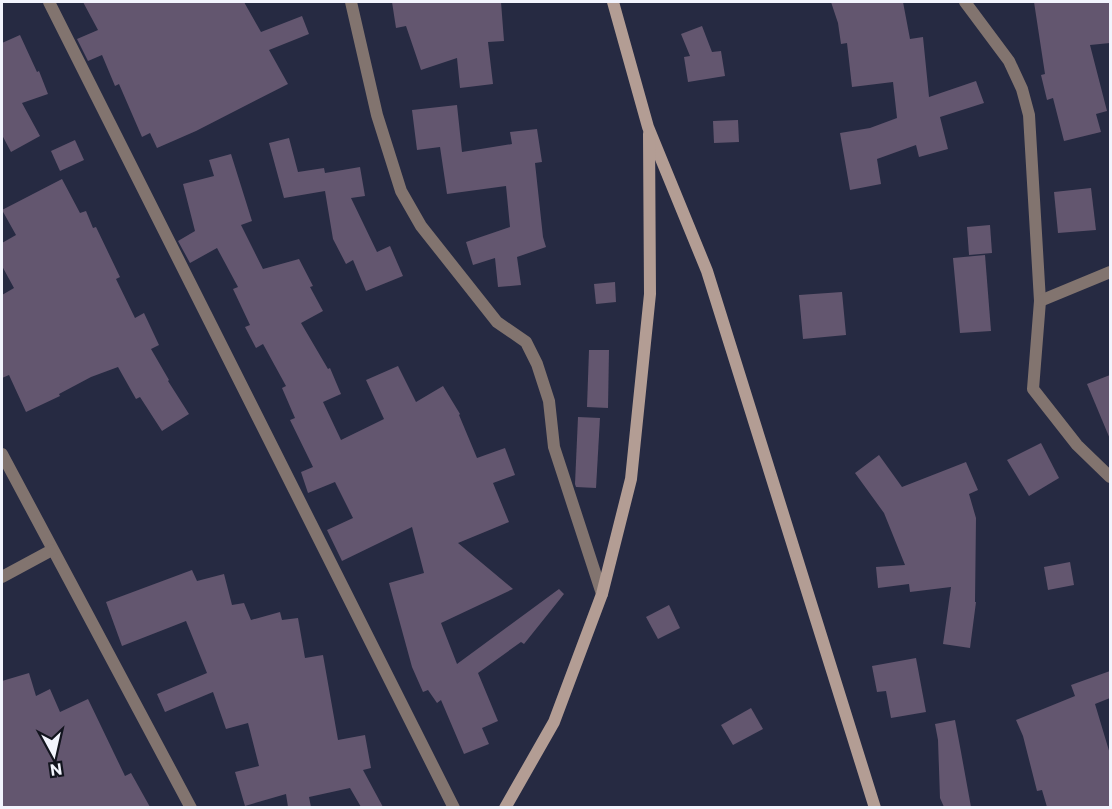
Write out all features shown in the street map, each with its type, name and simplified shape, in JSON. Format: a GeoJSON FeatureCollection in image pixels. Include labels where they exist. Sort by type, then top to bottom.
{"type":"FeatureCollection","features":[{"type":"Feature","properties":{"kind":"main road"},"geometry":{"type":"LineString","coordinates":[[613,2],[648,127],[707,271],[875,807]]}},
{"type":"Feature","properties":{"kind":"main road"},"geometry":{"type":"LineString","coordinates":[[505,807],[554,722],[602,594],[631,479],[651,294],[648,127]]}},
{"type":"Feature","properties":{"kind":"street"},"geometry":{"type":"LineString","coordinates":[[49,2],[454,807]]}},
{"type":"Feature","properties":{"kind":"street"},"geometry":{"type":"LineString","coordinates":[[351,2],[377,115],[401,191],[421,226],[497,322],[526,342],[537,364],[549,401],[554,447],[602,594]]}},
{"type":"Feature","properties":{"kind":"street"},"geometry":{"type":"LineString","coordinates":[[965,2],[1009,62],[1022,89],[1029,115],[1040,301],[1033,389],[1077,445],[1110,477]]}},
{"type":"Feature","properties":{"kind":"street"},"geometry":{"type":"LineString","coordinates":[[1040,301],[1110,272]]}},
{"type":"Feature","properties":{"kind":"street"},"geometry":{"type":"LineString","coordinates":[[2,454],[191,807]]}},
{"type":"Feature","properties":{"kind":"street"},"geometry":{"type":"LineString","coordinates":[[2,577],[52,550]]}},
{"type":"Feature","properties":{"kind":"building"},"geometry":{"type":"Polygon","coordinates":[[[83,2],[244,2],[261,32],[302,16],[309,34],[269,50],[288,84],[196,131],[157,148],[150,133],[142,137],[119,84],[115,86],[102,55],[88,61],[77,39],[98,30],[83,2]]]}},
{"type":"Feature","properties":{"kind":"building"},"geometry":{"type":"Polygon","coordinates":[[[392,2],[501,2],[504,41],[488,42],[493,84],[460,88],[457,58],[421,70],[406,26],[396,28],[392,2]]]}},
{"type":"Feature","properties":{"kind":"building"},"geometry":{"type":"Polygon","coordinates":[[[831,2],[903,2],[910,39],[923,37],[929,97],[976,81],[984,103],[940,117],[948,149],[919,157],[916,145],[877,159],[881,184],[850,190],[840,133],[870,128],[897,118],[893,82],[852,87],[847,43],[841,44],[838,23],[831,2]]]}},
{"type":"Feature","properties":{"kind":"building"},"geometry":{"type":"Polygon","coordinates":[[[1034,2],[1110,2],[1110,43],[1090,45],[1107,111],[1096,114],[1101,132],[1064,141],[1053,98],[1047,100],[1041,75],[1045,74],[1034,2]]]}},
{"type":"Feature","properties":{"kind":"building"},"geometry":{"type":"Polygon","coordinates":[[[702,26],[712,52],[721,51],[725,76],[688,82],[684,57],[690,56],[681,34],[702,26]]]}},
{"type":"Feature","properties":{"kind":"building"},"geometry":{"type":"Polygon","coordinates":[[[20,35],[48,94],[22,103],[40,136],[11,152],[2,135],[2,43],[20,35]]]}},
{"type":"Feature","properties":{"kind":"building"},"geometry":{"type":"Polygon","coordinates":[[[457,105],[462,152],[512,144],[510,132],[537,129],[542,162],[535,163],[546,247],[517,257],[521,285],[498,287],[495,258],[473,265],[466,242],[510,227],[506,186],[447,194],[440,147],[417,150],[412,110],[457,105]]]}},
{"type":"Feature","properties":{"kind":"building"},"geometry":{"type":"Polygon","coordinates":[[[738,120],[739,142],[714,143],[713,121],[738,120]]]}},
{"type":"Feature","properties":{"kind":"building"},"geometry":{"type":"Polygon","coordinates":[[[289,138],[298,172],[324,168],[325,173],[360,167],[365,196],[351,198],[377,252],[390,246],[403,276],[366,291],[353,260],[346,264],[333,239],[325,191],[284,198],[269,143],[289,138]]]}},
{"type":"Feature","properties":{"kind":"building"},"geometry":{"type":"Polygon","coordinates":[[[75,140],[84,160],[60,171],[51,151],[75,140]]]}},
{"type":"Feature","properties":{"kind":"building"},"geometry":{"type":"Polygon","coordinates":[[[231,154],[252,221],[241,225],[263,269],[299,259],[323,311],[301,323],[328,369],[330,368],[341,394],[323,402],[341,440],[384,419],[366,380],[398,366],[416,402],[443,386],[460,414],[477,458],[505,448],[515,475],[493,483],[509,522],[458,543],[513,589],[441,623],[457,664],[559,589],[564,594],[524,644],[521,642],[478,673],[498,721],[482,728],[489,744],[464,754],[441,700],[437,703],[428,690],[423,692],[412,667],[389,583],[424,573],[412,527],[342,561],[327,530],[353,518],[335,482],[308,493],[301,472],[313,467],[290,420],[295,418],[282,388],[286,386],[263,344],[256,348],[245,327],[250,325],[233,289],[238,287],[217,248],[190,263],[178,241],[195,231],[183,184],[214,176],[209,160],[231,154]]]}},
{"type":"Feature","properties":{"kind":"building"},"geometry":{"type":"Polygon","coordinates":[[[62,179],[80,213],[86,211],[93,228],[96,227],[120,277],[116,279],[135,318],[144,313],[159,345],[151,349],[189,414],[162,431],[140,397],[136,399],[118,367],[91,377],[59,394],[60,396],[26,412],[9,375],[2,378],[2,295],[14,288],[2,266],[2,243],[16,235],[2,210],[62,179]]]}},
{"type":"Feature","properties":{"kind":"building"},"geometry":{"type":"Polygon","coordinates":[[[1091,188],[1096,230],[1058,233],[1054,192],[1091,188]]]}},
{"type":"Feature","properties":{"kind":"building"},"geometry":{"type":"Polygon","coordinates":[[[990,225],[992,253],[969,255],[967,227],[990,225]]]}},
{"type":"Feature","properties":{"kind":"building"},"geometry":{"type":"Polygon","coordinates":[[[985,255],[991,331],[960,333],[953,258],[985,255]]]}},
{"type":"Feature","properties":{"kind":"building"},"geometry":{"type":"Polygon","coordinates":[[[615,282],[616,302],[596,304],[594,284],[615,282]]]}},
{"type":"Feature","properties":{"kind":"building"},"geometry":{"type":"Polygon","coordinates":[[[842,292],[846,335],[803,339],[799,295],[842,292]]]}},
{"type":"Feature","properties":{"kind":"building"},"geometry":{"type":"Polygon","coordinates":[[[589,350],[609,350],[608,408],[587,407],[589,350]]]}},
{"type":"Feature","properties":{"kind":"building"},"geometry":{"type":"Polygon","coordinates":[[[1110,375],[1110,439],[1087,384],[1110,375]]]}},
{"type":"Feature","properties":{"kind":"building"},"geometry":{"type":"Polygon","coordinates":[[[578,417],[600,418],[596,488],[576,487],[575,484],[578,417]]]}},
{"type":"Feature","properties":{"kind":"building"},"geometry":{"type":"Polygon","coordinates":[[[1041,443],[1059,478],[1029,496],[1007,460],[1041,443]]]}},
{"type":"Feature","properties":{"kind":"building"},"geometry":{"type":"Polygon","coordinates":[[[879,455],[902,487],[966,462],[978,490],[969,494],[976,518],[976,602],[970,648],[943,644],[951,587],[910,592],[909,584],[878,588],[876,567],[905,565],[884,513],[855,473],[879,455]]]}},
{"type":"Feature","properties":{"kind":"building"},"geometry":{"type":"Polygon","coordinates":[[[1070,562],[1074,585],[1048,590],[1044,567],[1070,562]]]}},
{"type":"Feature","properties":{"kind":"building"},"geometry":{"type":"Polygon","coordinates":[[[192,570],[197,581],[224,574],[232,605],[244,603],[251,620],[280,612],[282,620],[298,618],[305,658],[323,655],[338,740],[365,735],[371,768],[363,770],[383,807],[361,807],[350,788],[309,797],[311,807],[288,807],[286,794],[245,806],[235,772],[259,766],[248,723],[226,729],[213,692],[165,712],[157,694],[207,673],[186,621],[122,646],[106,602],[192,570]]]}},
{"type":"Feature","properties":{"kind":"building"},"geometry":{"type":"Polygon","coordinates":[[[669,605],[680,628],[658,639],[646,617],[669,605]]]}},
{"type":"Feature","properties":{"kind":"building"},"geometry":{"type":"Polygon","coordinates":[[[916,658],[926,712],[891,718],[886,691],[877,692],[872,666],[916,658]]]}},
{"type":"Feature","properties":{"kind":"building"},"geometry":{"type":"Polygon","coordinates":[[[1110,671],[1110,698],[1095,704],[1110,754],[1110,807],[1047,807],[1042,790],[1037,791],[1023,736],[1016,720],[1075,696],[1071,685],[1110,671]]]}},
{"type":"Feature","properties":{"kind":"building"},"geometry":{"type":"Polygon","coordinates":[[[29,673],[36,696],[50,689],[60,712],[88,699],[125,776],[131,773],[150,807],[2,807],[2,681],[29,673]]]}},
{"type":"Feature","properties":{"kind":"building"},"geometry":{"type":"Polygon","coordinates":[[[751,708],[763,729],[733,745],[721,725],[751,708]]]}},
{"type":"Feature","properties":{"kind":"building"},"geometry":{"type":"Polygon","coordinates":[[[955,720],[971,807],[944,807],[940,798],[938,740],[935,724],[955,720]]]}}]}
